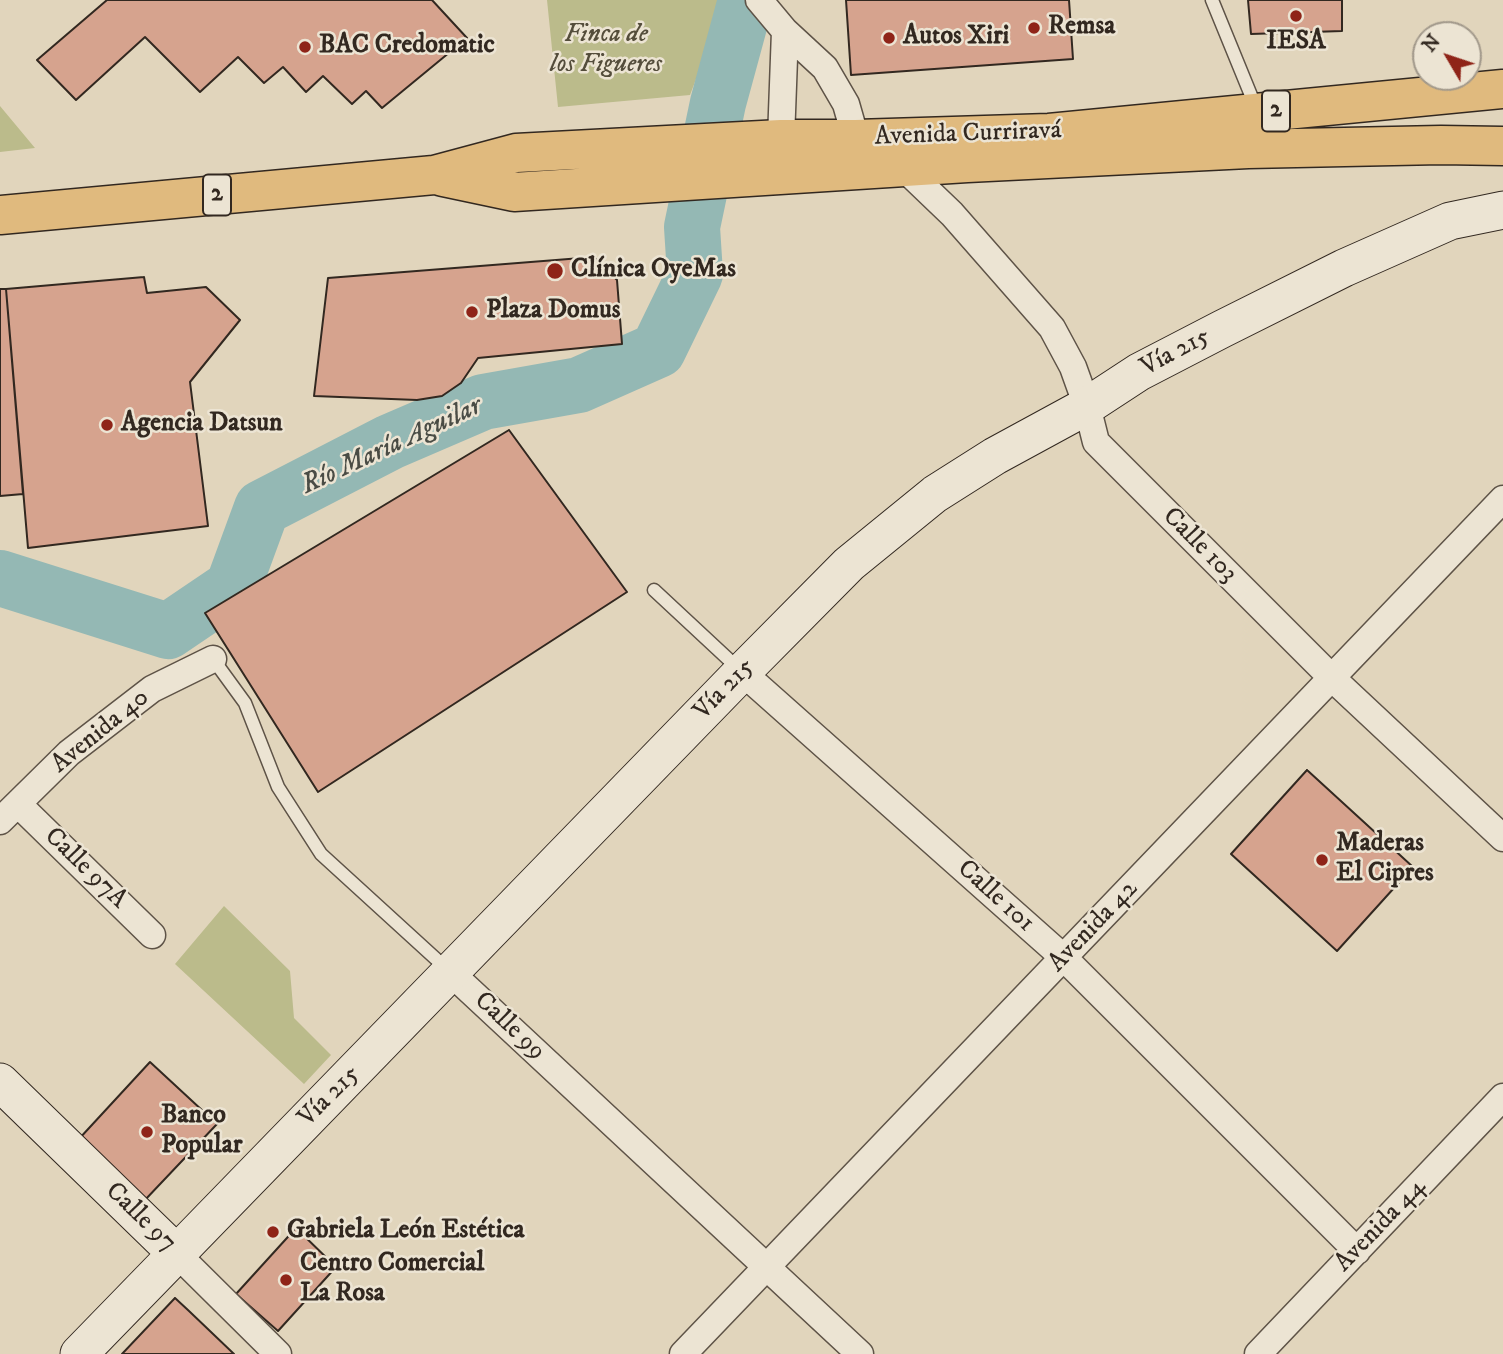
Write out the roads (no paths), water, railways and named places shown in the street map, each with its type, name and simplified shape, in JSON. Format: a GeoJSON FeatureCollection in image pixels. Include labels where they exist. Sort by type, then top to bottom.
{"type":"FeatureCollection","features":[{"type":"Feature","properties":{"kind":"highway","name":"Avenida Curriravá"},"geometry":{"type":"LineString","coordinates":[[434,175],[514,192],[904,168],[1049,133],[1503,89]]}},
{"type":"Feature","properties":{"kind":"highway","name":"Avenida Curriravá"},"geometry":{"type":"LineString","coordinates":[[0,215],[434,175],[516,153],[781,139],[856,139],[954,155],[1503,146]]}},
{"type":"Feature","properties":{"kind":"main road","name":"Vía 215"},"geometry":{"type":"LineString","coordinates":[[79,1354],[849,564],[935,494],[996,456],[1087,406],[1139,372],[1344,268],[1451,221],[1503,210]]}},
{"type":"Feature","properties":{"kind":"main road","name":"Calle 97"},"geometry":{"type":"LineString","coordinates":[[0,1082],[176,1253]]}},
{"type":"Feature","properties":{"kind":"street"},"geometry":{"type":"LineString","coordinates":[[723,180],[834,148],[856,139],[846,104],[825,68],[782,27],[759,0]]}},
{"type":"Feature","properties":{"kind":"street"},"geometry":{"type":"LineString","coordinates":[[781,139],[782,27]]}},
{"type":"Feature","properties":{"kind":"street"},"geometry":{"type":"LineString","coordinates":[[952,214],[948,195],[954,155]]}},
{"type":"Feature","properties":{"kind":"street","name":"Calle 103"},"geometry":{"type":"LineString","coordinates":[[904,168],[952,214],[1052,328],[1073,367],[1096,442],[1333,678],[1503,838]]}},
{"type":"Feature","properties":{"kind":"street","name":"Avenida 42"},"geometry":{"type":"LineString","coordinates":[[683,1354],[1503,499]]}},
{"type":"Feature","properties":{"kind":"street","name":"Avenida 40"},"geometry":{"type":"LineString","coordinates":[[9,812],[69,754],[152,689],[213,659]]}},
{"type":"Feature","properties":{"kind":"street","name":"Calle 101"},"geometry":{"type":"LineString","coordinates":[[742,672],[1064,958],[1357,1251]]}},
{"type":"Feature","properties":{"kind":"street","name":"Calle 97A"},"geometry":{"type":"LineString","coordinates":[[9,812],[152,935]]}},
{"type":"Feature","properties":{"kind":"street","name":"Calle 99"},"geometry":{"type":"LineString","coordinates":[[451,973],[860,1354]]}},
{"type":"Feature","properties":{"kind":"street","name":"Avenida 44"},"geometry":{"type":"LineString","coordinates":[[1258,1354],[1503,1097]]}},
{"type":"Feature","properties":{"kind":"street","name":"Calle 97"},"geometry":{"type":"LineString","coordinates":[[176,1253],[278,1354]]}},
{"type":"Feature","properties":{"kind":"lane"},"geometry":{"type":"LineString","coordinates":[[1212,0],[1258,113]]}},
{"type":"Feature","properties":{"kind":"lane"},"geometry":{"type":"LineString","coordinates":[[654,590],[742,672]]}},
{"type":"Feature","properties":{"kind":"lane","name":"Calle 99"},"geometry":{"type":"LineString","coordinates":[[213,659],[245,703],[278,787],[321,854],[451,973]]}},
{"type":"Feature","properties":{"kind":"waterway","name":"Río María Aguilar"},"geometry":{"type":"LineString","coordinates":[[0,578],[168,631],[233,587],[262,508],[390,442],[483,402],[579,385],[658,350],[695,274],[692,227],[718,103],[746,0]]}},
{"type":"Feature","properties":{"kind":"place","name":"IESA"},"geometry":{"type":"Point","coordinates":[1296,16]}},
{"type":"Feature","properties":{"kind":"place","name":"Remsa"},"geometry":{"type":"Point","coordinates":[1034,28]}},
{"type":"Feature","properties":{"kind":"place","name":"Autos Xiri"},"geometry":{"type":"Point","coordinates":[889,38]}},
{"type":"Feature","properties":{"kind":"place","name":"BAC Credomatic"},"geometry":{"type":"Point","coordinates":[305,47]}},
{"type":"Feature","properties":{"kind":"place","name":"Clínica OyeMas"},"geometry":{"type":"Point","coordinates":[555,271]}},
{"type":"Feature","properties":{"kind":"place","name":"Plaza Domus"},"geometry":{"type":"Point","coordinates":[472,312]}},
{"type":"Feature","properties":{"kind":"place","name":"Agencia Datsun"},"geometry":{"type":"Point","coordinates":[107,425]}},
{"type":"Feature","properties":{"kind":"place","name":"Maderas El Cipres"},"geometry":{"type":"Point","coordinates":[1322,860]}},
{"type":"Feature","properties":{"kind":"place","name":"Banco Popular"},"geometry":{"type":"Point","coordinates":[147,1132]}},
{"type":"Feature","properties":{"kind":"place","name":"Gabriela León Estética"},"geometry":{"type":"Point","coordinates":[273,1232]}},
{"type":"Feature","properties":{"kind":"place","name":"Centro Comercial La Rosa"},"geometry":{"type":"Point","coordinates":[286,1280]}},
{"type":"Feature","properties":{"kind":"park label","name":"Finca de los Figueres"},"geometry":{"type":"Point","coordinates":[606,51]}}]}
